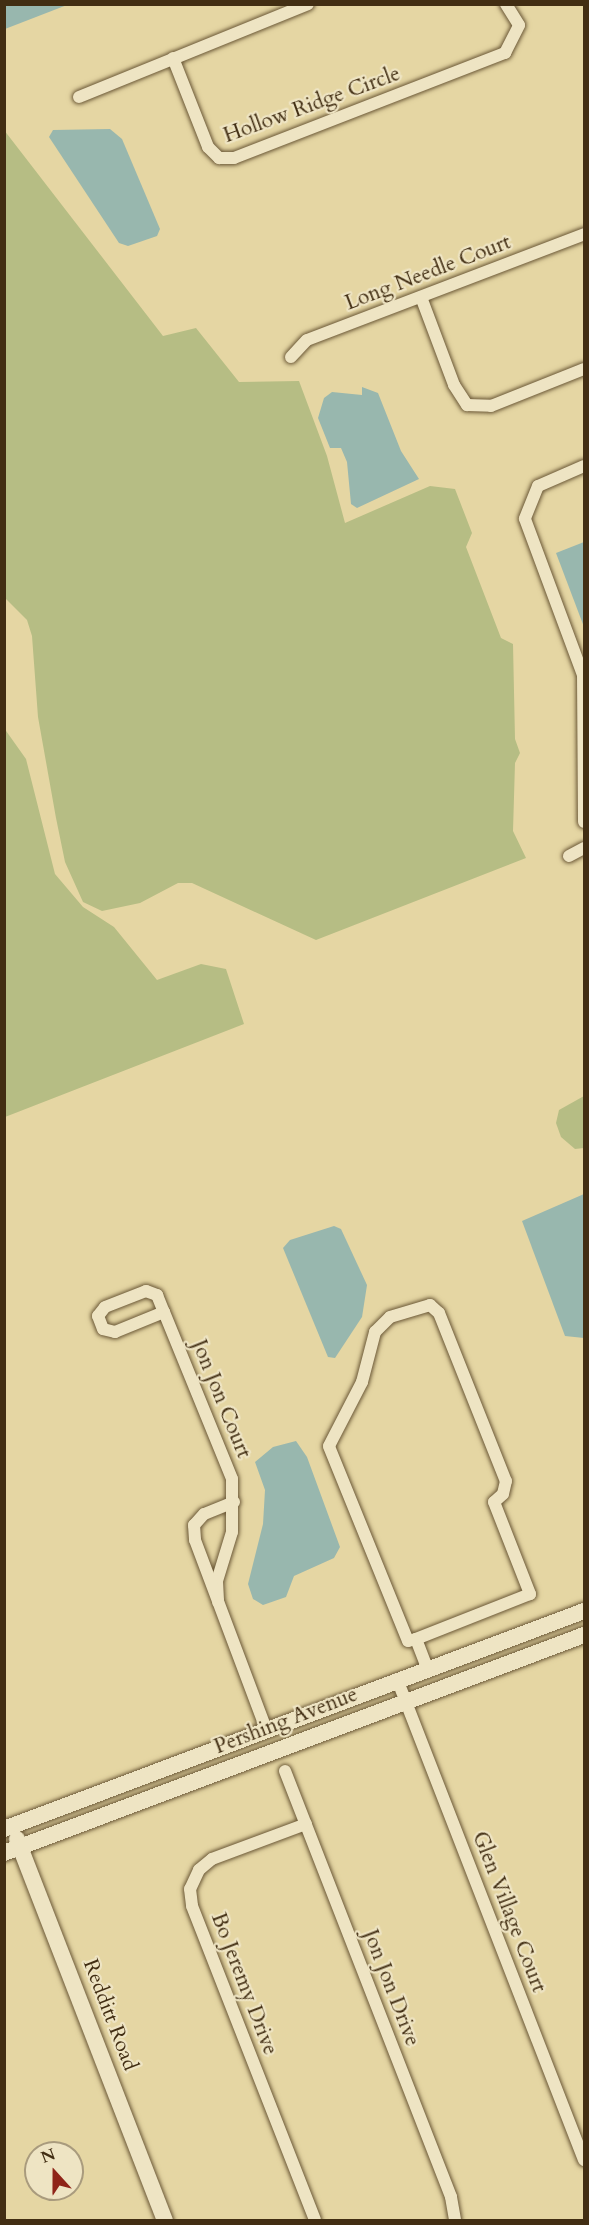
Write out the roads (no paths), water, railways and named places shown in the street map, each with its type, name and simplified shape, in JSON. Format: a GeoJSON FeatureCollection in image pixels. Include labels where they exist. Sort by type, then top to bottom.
{"type":"FeatureCollection","features":[{"type":"Feature","properties":{"kind":"street"},"geometry":{"type":"LineString","coordinates":[[79,97],[308,4]]}},
{"type":"Feature","properties":{"kind":"street","name":"Hollow Ridge Circle"},"geometry":{"type":"LineString","coordinates":[[173,58],[208,147],[219,158],[234,158],[505,52],[519,25],[506,4]]}},
{"type":"Feature","properties":{"kind":"street","name":"Long Needle Court"},"geometry":{"type":"LineString","coordinates":[[291,357],[308,340],[585,234]]}},
{"type":"Feature","properties":{"kind":"street"},"geometry":{"type":"LineString","coordinates":[[421,297],[460,397],[479,408],[585,369]]}},
{"type":"Feature","properties":{"kind":"street"},"geometry":{"type":"LineString","coordinates":[[585,466],[538,486],[525,519],[583,675],[585,822]]}},
{"type":"Feature","properties":{"kind":"street"},"geometry":{"type":"LineString","coordinates":[[569,856],[585,848]]}},
{"type":"Feature","properties":{"kind":"street","name":"Jon Jon Court"},"geometry":{"type":"LineString","coordinates":[[164,1312],[115,1332],[103,1329],[98,1316],[105,1307],[146,1291],[157,1295],[164,1312],[232,1479],[234,1503],[232,1532],[217,1581],[218,1602]]}},
{"type":"Feature","properties":{"kind":"street"},"geometry":{"type":"LineString","coordinates":[[430,1305],[439,1313],[506,1481],[503,1494],[494,1502],[530,1594],[416,1639],[408,1641],[372,1547],[329,1446],[362,1382],[375,1332],[390,1317],[430,1305]]}},
{"type":"Feature","properties":{"kind":"street","name":"Jon Jon Court"},"geometry":{"type":"LineString","coordinates":[[234,1503],[204,1514],[194,1525],[218,1602],[266,1729]]}},
{"type":"Feature","properties":{"kind":"street","name":"Pershing Avenue"},"geometry":{"type":"LineString","coordinates":[[8,1828],[397,1679],[585,1611]]}},
{"type":"Feature","properties":{"kind":"street","name":"Pershing Avenue"},"geometry":{"type":"LineString","coordinates":[[12,1850],[405,1700],[585,1635]]}},
{"type":"Feature","properties":{"kind":"street"},"geometry":{"type":"LineString","coordinates":[[416,1639],[428,1668]]}},
{"type":"Feature","properties":{"kind":"street","name":"Glen Village Court"},"geometry":{"type":"LineString","coordinates":[[397,1679],[585,2160]]}},
{"type":"Feature","properties":{"kind":"street","name":"Jon Jon Drive"},"geometry":{"type":"LineString","coordinates":[[285,1770],[451,2197],[455,2220]]}},
{"type":"Feature","properties":{"kind":"street","name":"Bo Jeremy Drive"},"geometry":{"type":"LineString","coordinates":[[306,1824],[212,1859],[199,1870],[190,1889],[192,1906],[315,2220]]}},
{"type":"Feature","properties":{"kind":"street","name":"Redditt Road"},"geometry":{"type":"LineString","coordinates":[[8,1828],[12,1850],[165,2220]]}},
{"type":"Feature","properties":{"kind":"water"},"geometry":{"type":"Polygon","coordinates":[[[5,4],[67,4],[67,5],[5,29],[5,4]]]}},
{"type":"Feature","properties":{"kind":"water"},"geometry":{"type":"Polygon","coordinates":[[[110,129],[122,139],[160,229],[157,236],[128,246],[119,243],[49,137],[53,130],[110,129]]]}},
{"type":"Feature","properties":{"kind":"water"},"geometry":{"type":"Polygon","coordinates":[[[362,387],[378,393],[401,451],[419,479],[357,508],[351,504],[347,462],[341,448],[330,448],[318,418],[324,398],[332,392],[362,395],[362,387]]]}},
{"type":"Feature","properties":{"kind":"water"},"geometry":{"type":"Polygon","coordinates":[[[584,542],[584,627],[556,553],[584,542]]]}},
{"type":"Feature","properties":{"kind":"water"},"geometry":{"type":"Polygon","coordinates":[[[584,1194],[584,1338],[565,1336],[522,1221],[584,1194]]]}},
{"type":"Feature","properties":{"kind":"water"},"geometry":{"type":"Polygon","coordinates":[[[334,1226],[341,1229],[367,1285],[362,1317],[335,1358],[328,1357],[283,1248],[290,1240],[334,1226]]]}},
{"type":"Feature","properties":{"kind":"water"},"geometry":{"type":"Polygon","coordinates":[[[296,1441],[307,1457],[340,1547],[334,1558],[294,1576],[286,1597],[263,1605],[253,1599],[248,1584],[263,1524],[265,1490],[255,1462],[273,1447],[296,1441]]]}}]}
